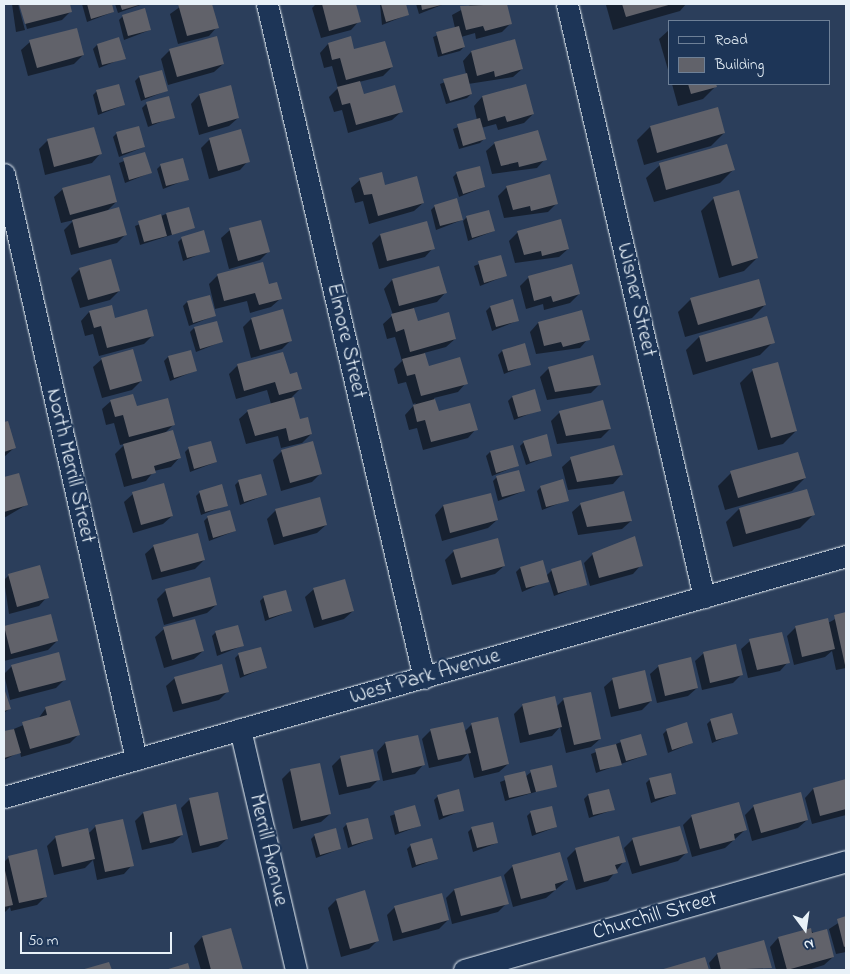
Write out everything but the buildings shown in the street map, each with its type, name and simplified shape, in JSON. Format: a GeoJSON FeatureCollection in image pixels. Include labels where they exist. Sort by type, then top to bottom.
{"type":"FeatureCollection","features":[{"type":"Feature","properties":{"kind":"street","name":"Elmore Street"},"geometry":{"type":"LineString","coordinates":[[267,4],[424,678]]}},
{"type":"Feature","properties":{"kind":"street","name":"Wisner Street"},"geometry":{"type":"LineString","coordinates":[[567,4],[704,597]]}},
{"type":"Feature","properties":{"kind":"street","name":"North Merrill Street"},"geometry":{"type":"LineString","coordinates":[[4,174],[136,759]]}},
{"type":"Feature","properties":{"kind":"street","name":"West Park Avenue"},"geometry":{"type":"LineString","coordinates":[[4,798],[846,556]]}},
{"type":"Feature","properties":{"kind":"street","name":"Merrill Avenue"},"geometry":{"type":"LineString","coordinates":[[240,729],[296,970]]}},
{"type":"Feature","properties":{"kind":"street","name":"Churchill Street"},"geometry":{"type":"LineString","coordinates":[[464,970],[846,861]]}}]}
